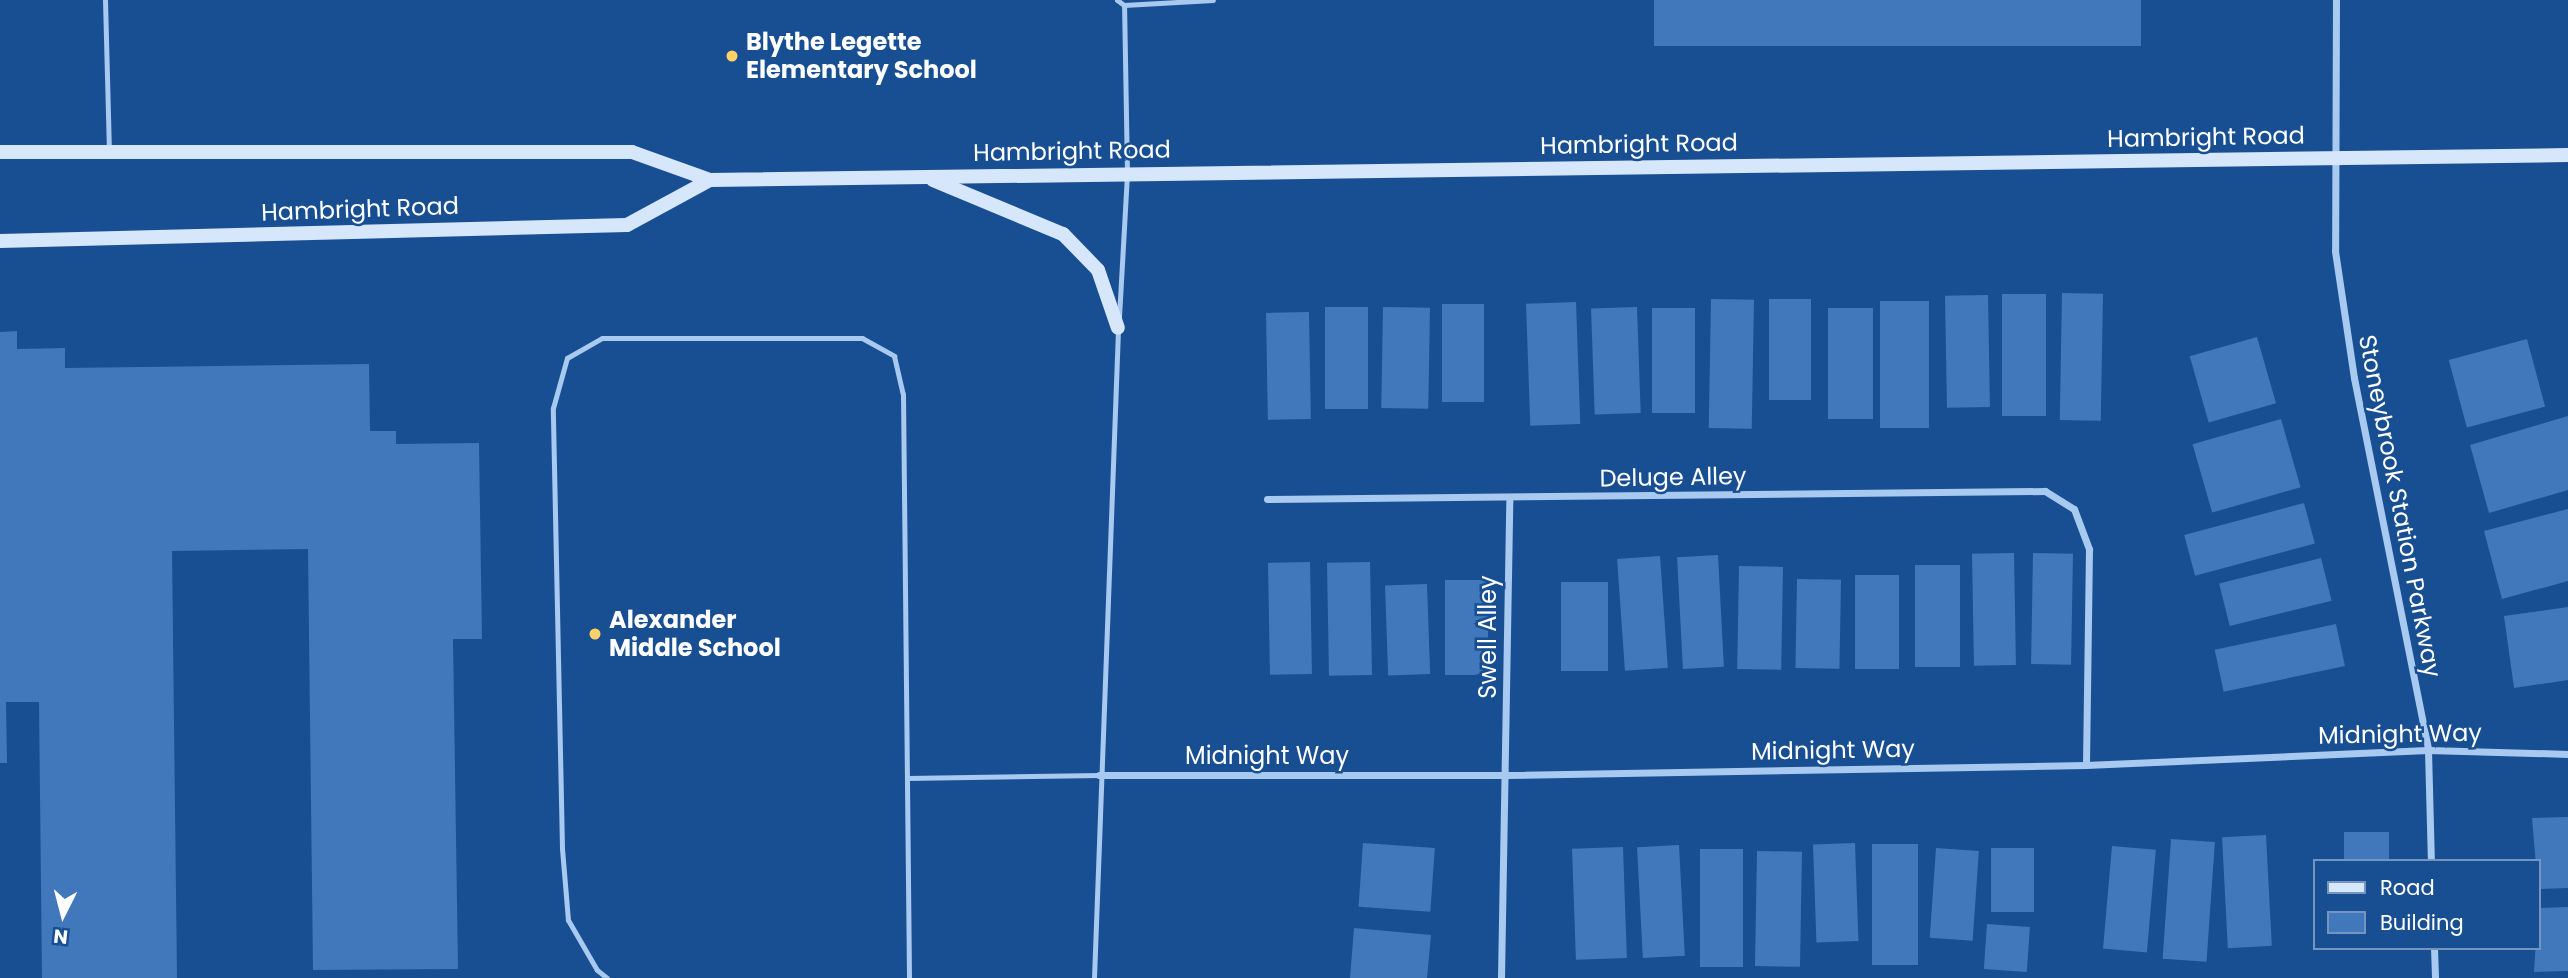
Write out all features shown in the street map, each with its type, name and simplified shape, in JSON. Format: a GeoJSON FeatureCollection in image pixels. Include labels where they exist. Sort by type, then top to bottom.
{"type":"FeatureCollection","features":[{"type":"Feature","properties":{"kind":"main road","name":"Hambright Road"},"geometry":{"type":"LineString","coordinates":[[0,152],[632,152],[710,180],[2568,155]]}},
{"type":"Feature","properties":{"kind":"main road"},"geometry":{"type":"LineString","coordinates":[[925,177],[1063,234],[1098,270],[1118,328]]}},
{"type":"Feature","properties":{"kind":"main road","name":"Hambright Road"},"geometry":{"type":"LineString","coordinates":[[0,241],[627,225],[710,180]]}},
{"type":"Feature","properties":{"kind":"street","name":"Stoneybrook Station Parkway"},"geometry":{"type":"LineString","coordinates":[[2336,0],[2335,251],[2354,378],[2428,750],[2431,859]]}},
{"type":"Feature","properties":{"kind":"street","name":"Deluge Alley"},"geometry":{"type":"LineString","coordinates":[[1267,499],[2045,491],[2074,509],[2089,548],[2086,765]]}},
{"type":"Feature","properties":{"kind":"street","name":"Swell Alley"},"geometry":{"type":"LineString","coordinates":[[1501,978],[1509,498]]}},
{"type":"Feature","properties":{"kind":"street","name":"Midnight Way"},"geometry":{"type":"LineString","coordinates":[[1099,775],[1506,775],[2086,765],[2428,750],[2568,754]]}},
{"type":"Feature","properties":{"kind":"street"},"geometry":{"type":"LineString","coordinates":[[2434,950],[2435,978]]}},
{"type":"Feature","properties":{"kind":"lane"},"geometry":{"type":"LineString","coordinates":[[105,0],[108,150]]}},
{"type":"Feature","properties":{"kind":"lane"},"geometry":{"type":"LineString","coordinates":[[1117,0],[1124,5],[1213,0]]}},
{"type":"Feature","properties":{"kind":"lane"},"geometry":{"type":"LineString","coordinates":[[1094,978],[1099,775],[1127,173],[1124,5]]}},
{"type":"Feature","properties":{"kind":"lane"},"geometry":{"type":"LineString","coordinates":[[607,978],[597,970],[568,920],[562,836],[553,408],[567,358],[602,338],[862,338],[894,356],[903,394],[909,978]]}},
{"type":"Feature","properties":{"kind":"lane"},"geometry":{"type":"LineString","coordinates":[[907,778],[1099,775]]}},
{"type":"Feature","properties":{"kind":"building"},"geometry":{"type":"Polygon","coordinates":[[[1654,0],[2141,0],[2141,46],[1654,46],[1654,0]]]}},
{"type":"Feature","properties":{"kind":"building"},"geometry":{"type":"Polygon","coordinates":[[[2062,293],[2103,294],[2101,421],[2060,420],[2062,293]]]}},
{"type":"Feature","properties":{"kind":"building"},"geometry":{"type":"Polygon","coordinates":[[[2002,294],[2046,294],[2046,416],[2002,416],[2002,294]]]}},
{"type":"Feature","properties":{"kind":"building"},"geometry":{"type":"Polygon","coordinates":[[[1988,295],[1990,407],[1947,408],[1945,296],[1988,295]]]}},
{"type":"Feature","properties":{"kind":"building"},"geometry":{"type":"Polygon","coordinates":[[[1711,299],[1754,300],[1752,429],[1709,428],[1711,299]]]}},
{"type":"Feature","properties":{"kind":"building"},"geometry":{"type":"Polygon","coordinates":[[[1769,299],[1811,299],[1811,400],[1769,400],[1769,299]]]}},
{"type":"Feature","properties":{"kind":"building"},"geometry":{"type":"Polygon","coordinates":[[[1880,301],[1929,301],[1929,428],[1880,428],[1880,301]]]}},
{"type":"Feature","properties":{"kind":"building"},"geometry":{"type":"Polygon","coordinates":[[[1576,302],[1580,424],[1530,426],[1526,304],[1576,302]]]}},
{"type":"Feature","properties":{"kind":"building"},"geometry":{"type":"Polygon","coordinates":[[[1442,304],[1484,304],[1484,402],[1442,402],[1442,304]]]}},
{"type":"Feature","properties":{"kind":"building"},"geometry":{"type":"Polygon","coordinates":[[[1325,307],[1368,307],[1368,409],[1325,409],[1325,307]]]}},
{"type":"Feature","properties":{"kind":"building"},"geometry":{"type":"Polygon","coordinates":[[[1383,307],[1430,308],[1428,409],[1381,408],[1383,307]]]}},
{"type":"Feature","properties":{"kind":"building"},"geometry":{"type":"Polygon","coordinates":[[[1637,307],[1641,413],[1595,415],[1591,309],[1637,307]]]}},
{"type":"Feature","properties":{"kind":"building"},"geometry":{"type":"Polygon","coordinates":[[[1652,308],[1695,308],[1695,413],[1652,413],[1652,308]]]}},
{"type":"Feature","properties":{"kind":"building"},"geometry":{"type":"Polygon","coordinates":[[[1828,308],[1873,308],[1873,419],[1828,419],[1828,308]]]}},
{"type":"Feature","properties":{"kind":"building"},"geometry":{"type":"Polygon","coordinates":[[[1309,312],[1311,419],[1268,420],[1266,313],[1309,312]]]}},
{"type":"Feature","properties":{"kind":"building"},"geometry":{"type":"Polygon","coordinates":[[[17,331],[17,349],[65,348],[65,368],[369,364],[370,431],[396,431],[396,444],[479,443],[482,639],[453,639],[458,969],[313,970],[308,549],[172,551],[177,978],[42,978],[39,702],[6,702],[7,763],[0,763],[0,332],[17,331]]]}},
{"type":"Feature","properties":{"kind":"building"},"geometry":{"type":"Polygon","coordinates":[[[2257,337],[2276,403],[2209,423],[2190,356],[2257,337]]]}},
{"type":"Feature","properties":{"kind":"building"},"geometry":{"type":"Polygon","coordinates":[[[2527,339],[2545,407],[2467,428],[2449,360],[2527,339]]]}},
{"type":"Feature","properties":{"kind":"building"},"geometry":{"type":"Polygon","coordinates":[[[2568,416],[2568,490],[2489,513],[2470,445],[2568,416]]]}},
{"type":"Feature","properties":{"kind":"building"},"geometry":{"type":"Polygon","coordinates":[[[2281,419],[2301,487],[2212,513],[2193,444],[2281,419]]]}},
{"type":"Feature","properties":{"kind":"building"},"geometry":{"type":"Polygon","coordinates":[[[2304,503],[2315,544],[2195,576],[2184,535],[2304,503]]]}},
{"type":"Feature","properties":{"kind":"building"},"geometry":{"type":"Polygon","coordinates":[[[2568,509],[2568,581],[2502,599],[2484,531],[2568,509]]]}},
{"type":"Feature","properties":{"kind":"building"},"geometry":{"type":"Polygon","coordinates":[[[2014,553],[2016,665],[1974,666],[1972,554],[2014,553]]]}},
{"type":"Feature","properties":{"kind":"building"},"geometry":{"type":"Polygon","coordinates":[[[2033,553],[2073,554],[2071,665],[2031,664],[2033,553]]]}},
{"type":"Feature","properties":{"kind":"building"},"geometry":{"type":"Polygon","coordinates":[[[1718,555],[1724,667],[1683,669],[1677,557],[1718,555]]]}},
{"type":"Feature","properties":{"kind":"building"},"geometry":{"type":"Polygon","coordinates":[[[1660,556],[1668,668],[1625,671],[1617,559],[1660,556]]]}},
{"type":"Feature","properties":{"kind":"building"},"geometry":{"type":"Polygon","coordinates":[[[2321,558],[2332,601],[2230,626],[2219,583],[2321,558]]]}},
{"type":"Feature","properties":{"kind":"building"},"geometry":{"type":"Polygon","coordinates":[[[1310,562],[1312,674],[1270,675],[1268,563],[1310,562]]]}},
{"type":"Feature","properties":{"kind":"building"},"geometry":{"type":"Polygon","coordinates":[[[1370,562],[1372,675],[1329,676],[1327,563],[1370,562]]]}},
{"type":"Feature","properties":{"kind":"building"},"geometry":{"type":"Polygon","coordinates":[[[1915,565],[1960,565],[1960,667],[1915,667],[1915,565]]]}},
{"type":"Feature","properties":{"kind":"building"},"geometry":{"type":"Polygon","coordinates":[[[1739,566],[1783,567],[1781,670],[1737,669],[1739,566]]]}},
{"type":"Feature","properties":{"kind":"building"},"geometry":{"type":"Polygon","coordinates":[[[1855,575],[1899,575],[1899,669],[1855,669],[1855,575]]]}},
{"type":"Feature","properties":{"kind":"building"},"geometry":{"type":"Polygon","coordinates":[[[1797,579],[1841,580],[1839,669],[1795,668],[1797,579]]]}},
{"type":"Feature","properties":{"kind":"building"},"geometry":{"type":"Polygon","coordinates":[[[1445,580],[1488,580],[1488,675],[1445,675],[1445,580]]]}},
{"type":"Feature","properties":{"kind":"building"},"geometry":{"type":"Polygon","coordinates":[[[1561,582],[1608,582],[1608,671],[1561,671],[1561,582]]]}},
{"type":"Feature","properties":{"kind":"building"},"geometry":{"type":"Polygon","coordinates":[[[1427,584],[1430,674],[1388,675],[1385,585],[1427,584]]]}},
{"type":"Feature","properties":{"kind":"building"},"geometry":{"type":"Polygon","coordinates":[[[2568,607],[2568,680],[2514,688],[2504,616],[2568,607]]]}},
{"type":"Feature","properties":{"kind":"building"},"geometry":{"type":"Polygon","coordinates":[[[2336,624],[2345,666],[2224,692],[2215,650],[2336,624]]]}},
{"type":"Feature","properties":{"kind":"building"},"geometry":{"type":"Polygon","coordinates":[[[2568,817],[2568,888],[2540,889],[2540,859],[2535,859],[2532,818],[2568,817]]]}},
{"type":"Feature","properties":{"kind":"building"},"geometry":{"type":"Polygon","coordinates":[[[2344,832],[2389,832],[2389,859],[2344,859],[2344,832]]]}},
{"type":"Feature","properties":{"kind":"building"},"geometry":{"type":"Polygon","coordinates":[[[2266,835],[2272,946],[2228,948],[2222,837],[2266,835]]]}},
{"type":"Feature","properties":{"kind":"building"},"geometry":{"type":"Polygon","coordinates":[[[2171,839],[2215,842],[2207,962],[2163,959],[2171,839]]]}},
{"type":"Feature","properties":{"kind":"building"},"geometry":{"type":"Polygon","coordinates":[[[1363,843],[1435,848],[1430,912],[1359,907],[1363,843]]]}},
{"type":"Feature","properties":{"kind":"building"},"geometry":{"type":"Polygon","coordinates":[[[1855,843],[1858,941],[1816,942],[1813,844],[1855,843]]]}},
{"type":"Feature","properties":{"kind":"building"},"geometry":{"type":"Polygon","coordinates":[[[1872,844],[1918,844],[1918,965],[1872,965],[1872,844]]]}},
{"type":"Feature","properties":{"kind":"building"},"geometry":{"type":"Polygon","coordinates":[[[1679,845],[1685,956],[1643,958],[1637,847],[1679,845]]]}},
{"type":"Feature","properties":{"kind":"building"},"geometry":{"type":"Polygon","coordinates":[[[2112,846],[2156,850],[2147,952],[2103,949],[2112,846]]]}},
{"type":"Feature","properties":{"kind":"building"},"geometry":{"type":"Polygon","coordinates":[[[1623,847],[1627,958],[1576,960],[1572,849],[1623,847]]]}},
{"type":"Feature","properties":{"kind":"building"},"geometry":{"type":"Polygon","coordinates":[[[1936,848],[1979,851],[1973,941],[1930,938],[1936,848]]]}},
{"type":"Feature","properties":{"kind":"building"},"geometry":{"type":"Polygon","coordinates":[[[1991,848],[2034,848],[2034,912],[1991,912],[1991,848]]]}},
{"type":"Feature","properties":{"kind":"building"},"geometry":{"type":"Polygon","coordinates":[[[1700,849],[1743,849],[1743,967],[1700,967],[1700,849]]]}},
{"type":"Feature","properties":{"kind":"building"},"geometry":{"type":"Polygon","coordinates":[[[1757,851],[1802,852],[1800,967],[1755,966],[1757,851]]]}},
{"type":"Feature","properties":{"kind":"building"},"geometry":{"type":"Polygon","coordinates":[[[2568,907],[2568,971],[2534,972],[2535,950],[2540,950],[2540,908],[2568,907]]]}},
{"type":"Feature","properties":{"kind":"building"},"geometry":{"type":"Polygon","coordinates":[[[1987,924],[2030,927],[2027,972],[1984,969],[1987,924]]]}},
{"type":"Feature","properties":{"kind":"building"},"geometry":{"type":"Polygon","coordinates":[[[1354,928],[1431,935],[1427,978],[1350,978],[1354,928]]]}},
{"type":"Feature","properties":{"kind":"place","name":"Blythe Legette Elementary School"},"geometry":{"type":"Point","coordinates":[732,56]}},
{"type":"Feature","properties":{"kind":"place","name":"Alexander Middle School"},"geometry":{"type":"Point","coordinates":[595,634]}}]}
